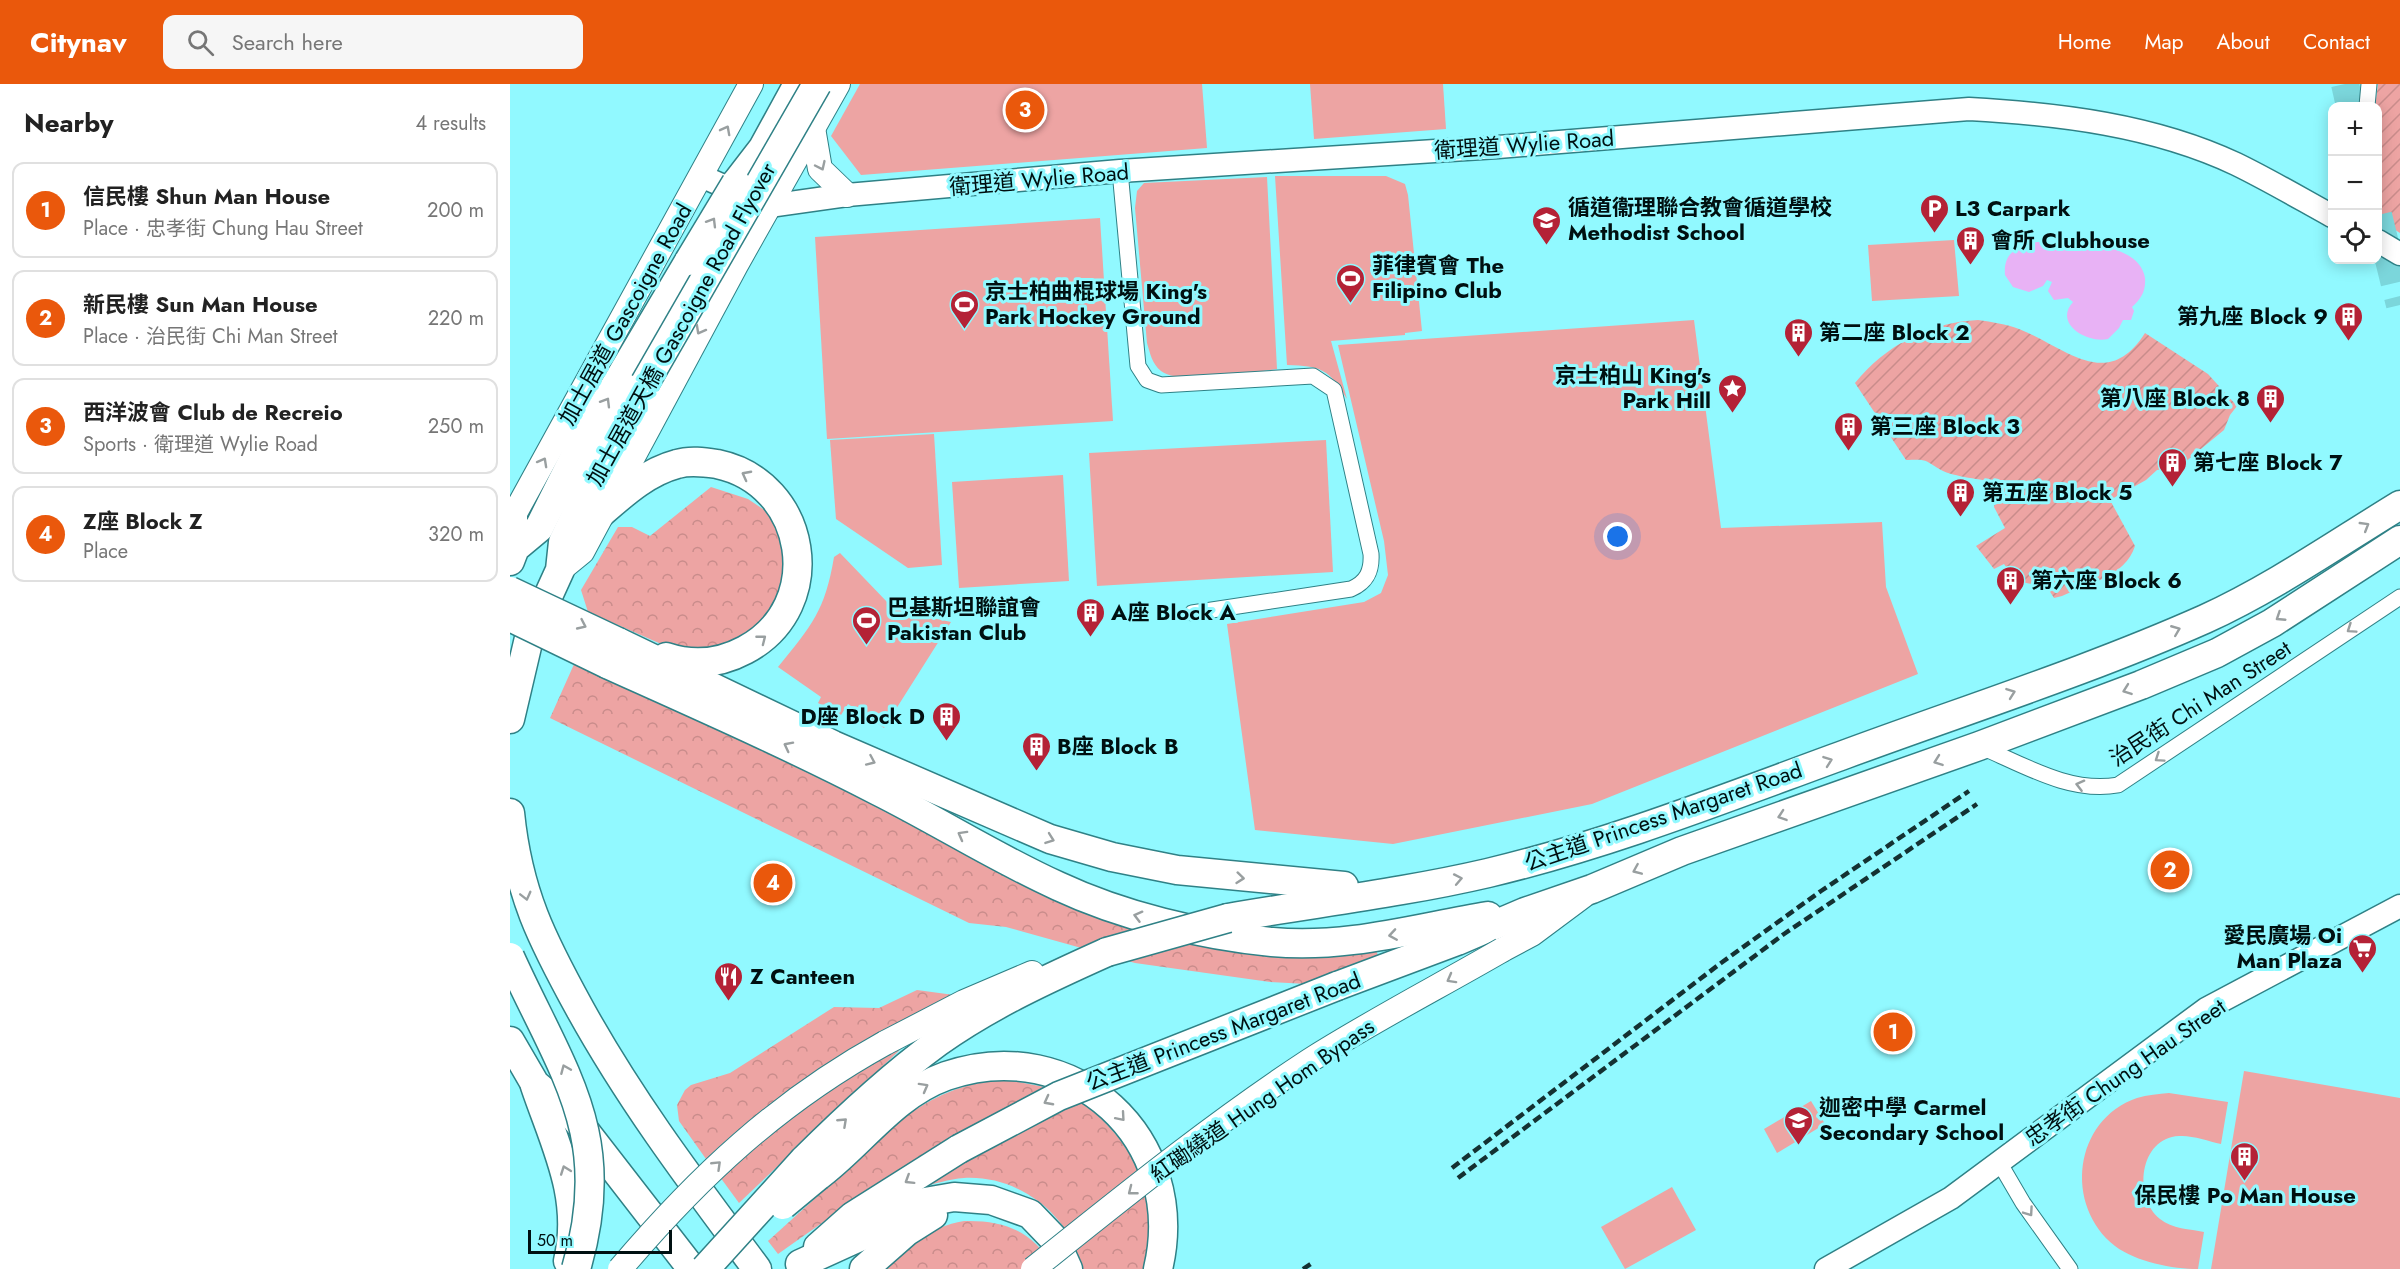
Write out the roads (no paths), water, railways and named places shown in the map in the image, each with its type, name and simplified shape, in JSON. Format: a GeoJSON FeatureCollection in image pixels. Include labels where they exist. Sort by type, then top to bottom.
{"type":"FeatureCollection","features":[{"type":"Feature","properties":{"kind":"highway"},"geometry":{"type":"LineString","coordinates":[[736,183],[749,136],[777,84]]}},
{"type":"Feature","properties":{"kind":"highway","name":"加士居道天橋 Gascoigne Road Flyover"},"geometry":{"type":"LineString","coordinates":[[510,720],[529,638],[560,570],[562,542],[605,454],[635,377],[736,183],[763,148],[798,84]]}},
{"type":"Feature","properties":{"kind":"highway","name":"加士居道天橋 Gascoigne Road Flyover"},"geometry":{"type":"LineString","coordinates":[[513,555],[539,528],[583,441],[635,377],[817,84]]}},
{"type":"Feature","properties":{"kind":"highway"},"geometry":{"type":"LineString","coordinates":[[601,513],[644,477],[677,464],[704,462],[732,467],[759,481],[781,504],[792,527],[797,552],[797,575],[792,598],[781,620],[763,639],[739,653],[709,662],[683,663],[613,653]]}},
{"type":"Feature","properties":{"kind":"highway","name":"公主道 Princess Margaret Road"},"geometry":{"type":"LineString","coordinates":[[705,1269],[826,1138],[912,1062],[939,1041],[1001,1004],[1107,952],[1228,918],[1400,891],[1575,851],[2122,652],[2205,619],[2256,593],[2400,505]]}},
{"type":"Feature","properties":{"kind":"highway","name":"公主道 Princess Margaret Road"},"geometry":{"type":"LineString","coordinates":[[867,1243],[959,1149],[1059,1096],[1457,941],[1525,912],[1592,889],[1682,851],[1979,746],[2217,653],[2272,623],[2400,540]]}},
{"type":"Feature","properties":{"kind":"highway"},"geometry":{"type":"LineString","coordinates":[[510,591],[613,653],[770,737],[1058,886],[1123,912],[1176,926],[1271,942],[1313,944],[1395,935],[1450,922],[1525,912]]}},
{"type":"Feature","properties":{"kind":"highway"},"geometry":{"type":"LineString","coordinates":[[510,617],[613,653],[1010,823],[1086,851],[1218,876],[1400,891]]}},
{"type":"Feature","properties":{"kind":"highway"},"geometry":{"type":"LineString","coordinates":[[510,813],[513,846],[528,905],[544,944],[613,1070],[685,1174],[749,1258]]}},
{"type":"Feature","properties":{"kind":"highway"},"geometry":{"type":"LineString","coordinates":[[510,957],[562,1062],[586,1131],[590,1198],[576,1269]]}},
{"type":"Feature","properties":{"kind":"highway"},"geometry":{"type":"LineString","coordinates":[[510,1041],[535,1084],[569,1183],[573,1230],[566,1269]]}},
{"type":"Feature","properties":{"kind":"highway"},"geometry":{"type":"LineString","coordinates":[[705,1269],[836,1161],[877,1122],[920,1089],[969,1069],[1017,1067],[1046,1071],[1072,1080],[1106,1101],[1123,1117],[1149,1158],[1161,1205],[1163,1236],[1158,1269]]}},
{"type":"Feature","properties":{"kind":"highway"},"geometry":{"type":"LineString","coordinates":[[535,1084],[574,1118],[692,1269]]}},
{"type":"Feature","properties":{"kind":"highway"},"geometry":{"type":"LineString","coordinates":[[796,1266],[867,1243],[970,1198],[991,1200],[1030,1214],[1054,1240],[1068,1269]]}},
{"type":"Feature","properties":{"kind":"main road","name":"加士居道 Gascoigne Road"},"geometry":{"type":"LineString","coordinates":[[513,555],[512,514],[751,84]]}},
{"type":"Feature","properties":{"kind":"main road"},"geometry":{"type":"LineString","coordinates":[[560,570],[582,552],[601,513],[838,84]]}},
{"type":"Feature","properties":{"kind":"main road"},"geometry":{"type":"LineString","coordinates":[[813,128],[820,169],[847,195]]}},
{"type":"Feature","properties":{"kind":"main road","name":"紅磡繞道 Hung Hom Bypass"},"geometry":{"type":"LineString","coordinates":[[1034,1269],[1212,1128],[1309,1062],[1385,1015],[1532,934],[1592,889]]}},
{"type":"Feature","properties":{"kind":"main road"},"geometry":{"type":"LineString","coordinates":[[620,1269],[687,1194],[742,1140],[848,1064],[964,1002],[1034,972],[1107,952]]}},
{"type":"Feature","properties":{"kind":"street"},"geometry":{"type":"LineString","coordinates":[[2367,102],[2369,84]]}},
{"type":"Feature","properties":{"kind":"street","name":"衛理道 Wylie Road"},"geometry":{"type":"LineString","coordinates":[[769,206],[847,195],[1120,171],[1498,147],[1969,109],[2038,112],[2101,122],[2167,139],[2235,164],[2329,210]]}},
{"type":"Feature","properties":{"kind":"street"},"geometry":{"type":"LineString","coordinates":[[1120,171],[1138,366],[1147,380],[1161,386],[1313,376],[1329,385],[1334,390],[1341,417],[1371,554],[1370,572],[1361,585],[1351,589],[1192,614]]}},
{"type":"Feature","properties":{"kind":"street"},"geometry":{"type":"LineString","coordinates":[[701,176],[769,206]]}},
{"type":"Feature","properties":{"kind":"street"},"geometry":{"type":"LineString","coordinates":[[2382,243],[2400,254]]}},
{"type":"Feature","properties":{"kind":"street","name":"治民街 Chi Man Street"},"geometry":{"type":"LineString","coordinates":[[1979,746],[2078,786],[2103,788],[2118,785],[2400,597]]}},
{"type":"Feature","properties":{"kind":"street","name":"忠孝街 Chung Hau Street"},"geometry":{"type":"LineString","coordinates":[[1826,1269],[1951,1198],[2206,1009],[2400,906]]}},
{"type":"Feature","properties":{"kind":"street"},"geometry":{"type":"LineString","coordinates":[[1999,1162],[2023,1203],[2070,1269]]}},
{"type":"Feature","properties":{"kind":"tunnel"},"geometry":{"type":"LineString","coordinates":[[2345,84],[2349,102]]}},
{"type":"Feature","properties":{"kind":"tunnel"},"geometry":{"type":"LineString","coordinates":[[2382,231],[2400,305]]}},
{"type":"Feature","properties":{"kind":"railway"},"geometry":{"type":"LineString","coordinates":[[1452,1168],[1721,963],[1821,891],[1969,791]]}},
{"type":"Feature","properties":{"kind":"railway"},"geometry":{"type":"LineString","coordinates":[[1458,1178],[1784,934],[1977,804]]}},
{"type":"Feature","properties":{"kind":"railway"},"geometry":{"type":"LineString","coordinates":[[1303,1269],[1312,1263]]}},
{"type":"Feature","properties":{"kind":"place","name":"西洋波會 Club de Recreio"},"geometry":{"type":"Point","coordinates":[1025,110]}},
{"type":"Feature","properties":{"kind":"place","name":"L3 Carpark"},"geometry":{"type":"Point","coordinates":[1934,234]}},
{"type":"Feature","properties":{"kind":"place","name":"循道衞理聯合教會循道學校 Methodist School"},"geometry":{"type":"Point","coordinates":[1547,246]}},
{"type":"Feature","properties":{"kind":"place","name":"會所 Clubhouse"},"geometry":{"type":"Point","coordinates":[1970,266]}},
{"type":"Feature","properties":{"kind":"place","name":"菲律賓會 The Filipino Club"},"geometry":{"type":"Point","coordinates":[1351,304]}},
{"type":"Feature","properties":{"kind":"place","name":"京士柏曲棍球場 King's Park Hockey Ground"},"geometry":{"type":"Point","coordinates":[964,330]}},
{"type":"Feature","properties":{"kind":"place","name":"第九座 Block 9"},"geometry":{"type":"Point","coordinates":[2349,342]}},
{"type":"Feature","properties":{"kind":"place","name":"第二座 Block 2"},"geometry":{"type":"Point","coordinates":[1798,358]}},
{"type":"Feature","properties":{"kind":"place","name":"京士柏山 King's Park Hill"},"geometry":{"type":"Point","coordinates":[1732,414]}},
{"type":"Feature","properties":{"kind":"place","name":"第八座 Block 8"},"geometry":{"type":"Point","coordinates":[2271,424]}},
{"type":"Feature","properties":{"kind":"place","name":"第三座 Block 3"},"geometry":{"type":"Point","coordinates":[1849,452]}},
{"type":"Feature","properties":{"kind":"place","name":"第七座 Block 7"},"geometry":{"type":"Point","coordinates":[2172,488]}},
{"type":"Feature","properties":{"kind":"place","name":"第五座 Block 5"},"geometry":{"type":"Point","coordinates":[1961,518]}},
{"type":"Feature","properties":{"kind":"place","name":"第六座 Block 6"},"geometry":{"type":"Point","coordinates":[2010,606]}},
{"type":"Feature","properties":{"kind":"place","name":"A座 Block A"},"geometry":{"type":"Point","coordinates":[1090,638]}},
{"type":"Feature","properties":{"kind":"place","name":"巴基斯坦聯誼會 Pakistan Club"},"geometry":{"type":"Point","coordinates":[866,646]}},
{"type":"Feature","properties":{"kind":"place","name":"D座 Block D"},"geometry":{"type":"Point","coordinates":[946,742]}},
{"type":"Feature","properties":{"kind":"place","name":"B座 Block B"},"geometry":{"type":"Point","coordinates":[1036,772]}},
{"type":"Feature","properties":{"kind":"place","name":"新民樓 Sun Man House"},"geometry":{"type":"Point","coordinates":[2170,870]}},
{"type":"Feature","properties":{"kind":"place","name":"Z座 Block Z"},"geometry":{"type":"Point","coordinates":[773,883]}},
{"type":"Feature","properties":{"kind":"place","name":"愛民廣場 Oi Man Plaza"},"geometry":{"type":"Point","coordinates":[2363,974]}},
{"type":"Feature","properties":{"kind":"place","name":"Z Canteen"},"geometry":{"type":"Point","coordinates":[729,1002]}},
{"type":"Feature","properties":{"kind":"place","name":"信民樓 Shun Man House"},"geometry":{"type":"Point","coordinates":[1893,1032]}},
{"type":"Feature","properties":{"kind":"place","name":"迦密中學 Carmel Secondary School"},"geometry":{"type":"Point","coordinates":[1798,1146]}},
{"type":"Feature","properties":{"kind":"place","name":"保民樓 Po Man House"},"geometry":{"type":"Point","coordinates":[2245,1182]}}]}
